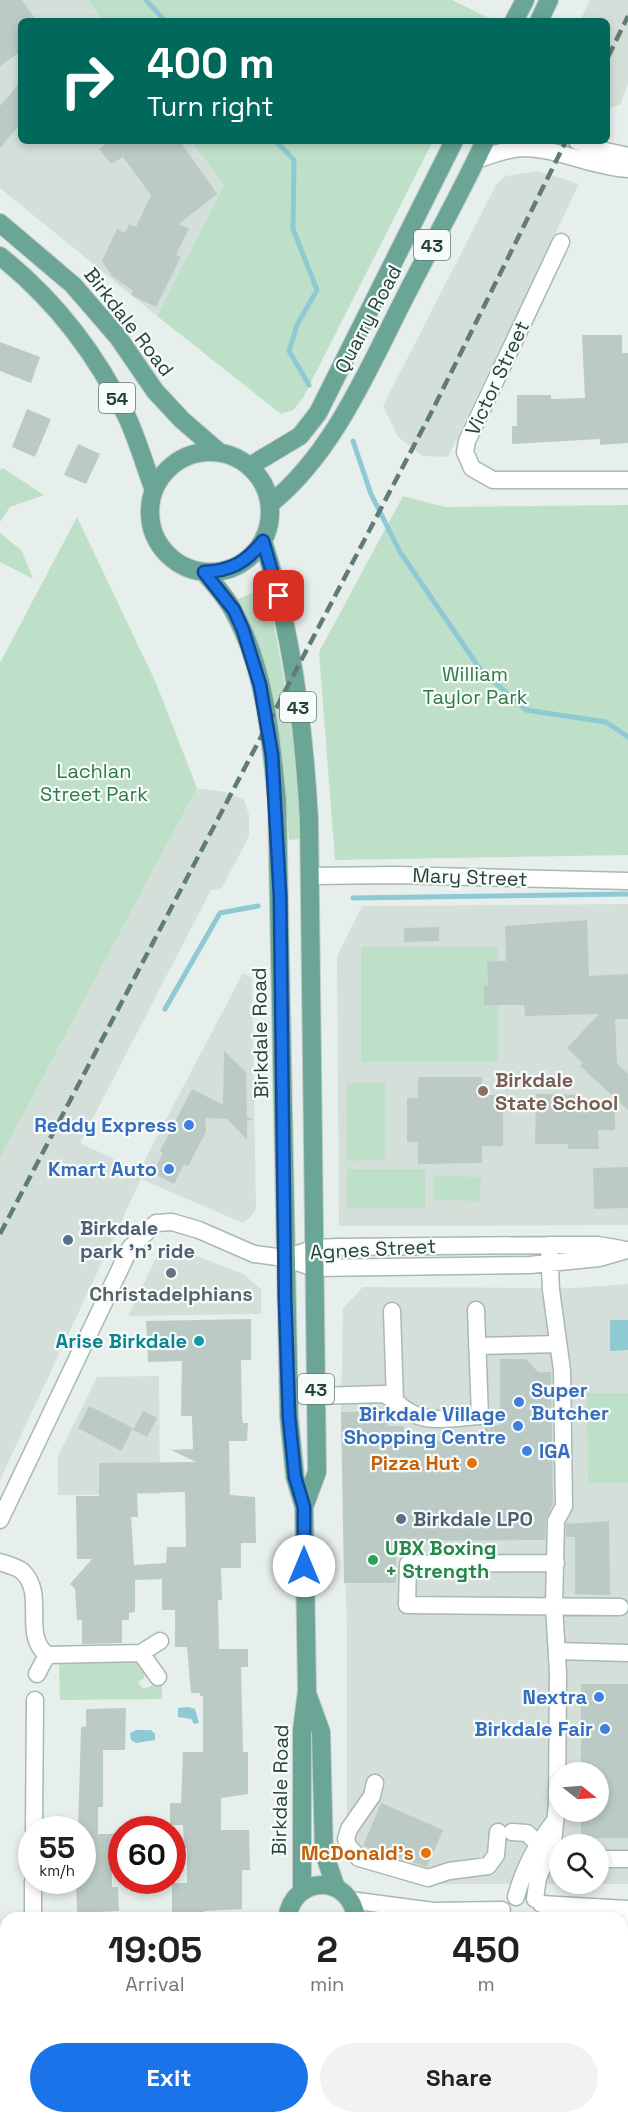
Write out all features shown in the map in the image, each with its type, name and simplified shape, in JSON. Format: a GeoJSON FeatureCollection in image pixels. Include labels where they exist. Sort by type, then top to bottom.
{"type":"FeatureCollection","features":[{"type":"Feature","properties":{"kind":"main road"},"geometry":{"type":"LineString","coordinates":[[516,18],[525,0]]}},
{"type":"Feature","properties":{"kind":"main road"},"geometry":{"type":"LineString","coordinates":[[540,18],[549,0]]}},
{"type":"Feature","properties":{"kind":"main road","name":"Quarry Road"},"geometry":{"type":"LineString","coordinates":[[250,466],[300,436],[318,413],[452,144]]}},
{"type":"Feature","properties":{"kind":"main road","name":"Quarry Road"},"geometry":{"type":"LineString","coordinates":[[270,504],[286,491],[332,432],[484,144]]}},
{"type":"Feature","properties":{"kind":"main road","name":"Birkdale Road"},"geometry":{"type":"LineString","coordinates":[[0,223],[73,285],[118,337],[155,392],[182,420],[219,452]]}},
{"type":"Feature","properties":{"kind":"main road","name":"54"},"geometry":{"type":"LineString","coordinates":[[0,256],[36,288],[86,346],[127,417],[154,490]]}},
{"type":"Feature","properties":{"kind":"main road"},"geometry":{"type":"LineString","coordinates":[[154,490],[165,473],[180,460],[199,453],[219,452],[236,457],[250,466],[260,477],[270,504]]}},
{"type":"Feature","properties":{"kind":"main road","name":"43"},"geometry":{"type":"LineString","coordinates":[[154,490],[150,508],[152,526],[159,543],[171,557],[186,567],[204,572]]}},
{"type":"Feature","properties":{"kind":"main road","name":"43"},"geometry":{"type":"LineString","coordinates":[[263,541],[269,523],[270,504]]}},
{"type":"Feature","properties":{"kind":"main road"},"geometry":{"type":"LineString","coordinates":[[204,572],[221,571],[238,566],[252,555],[263,541]]}},
{"type":"Feature","properties":{"kind":"main road","name":"Birkdale Road"},"geometry":{"type":"LineString","coordinates":[[263,541],[276,586],[301,721],[306,768],[311,876],[317,1472],[304,1507]]}},
{"type":"Feature","properties":{"kind":"main road","name":"Birkdale Road"},"geometry":{"type":"LineString","coordinates":[[204,572],[234,610],[243,630],[260,685],[272,755],[280,863],[289,1417],[295,1477],[304,1507],[307,1691],[302,1730],[302,1891]]}},
{"type":"Feature","properties":{"kind":"main road","name":"Birkdale Road"},"geometry":{"type":"LineString","coordinates":[[307,1691],[321,1732],[324,1853],[336,1888]]}},
{"type":"Feature","properties":{"kind":"main road"},"geometry":{"type":"LineString","coordinates":[[302,1891],[313,1886],[336,1888],[350,1900],[354,1912]]}},
{"type":"Feature","properties":{"kind":"main road","name":"43"},"geometry":{"type":"LineString","coordinates":[[289,1912],[294,1899],[302,1891]]}},
{"type":"Feature","properties":{"kind":"street"},"geometry":{"type":"LineString","coordinates":[[586,144],[628,156]]}},
{"type":"Feature","properties":{"kind":"street"},"geometry":{"type":"LineString","coordinates":[[476,159],[511,150],[533,149],[596,166],[628,169]]}},
{"type":"Feature","properties":{"kind":"street","name":"Victor Street"},"geometry":{"type":"LineString","coordinates":[[561,242],[467,441],[465,452],[472,468],[493,480],[628,480]]}},
{"type":"Feature","properties":{"kind":"street","name":"Mary Street"},"geometry":{"type":"LineString","coordinates":[[311,876],[395,875],[628,881]]}},
{"type":"Feature","properties":{"kind":"street"},"geometry":{"type":"LineString","coordinates":[[0,1520],[127,1255],[148,1229],[165,1221],[184,1224],[254,1254],[285,1258]]}},
{"type":"Feature","properties":{"kind":"street"},"geometry":{"type":"LineString","coordinates":[[541,1907],[538,1878],[553,1842],[558,1780],[557,1651],[554,1605],[556,1521],[564,1506],[562,1370],[549,1245]]}},
{"type":"Feature","properties":{"kind":"street","name":"Agnes Street"},"geometry":{"type":"LineString","coordinates":[[285,1258],[315,1248],[598,1245],[628,1250]]}},
{"type":"Feature","properties":{"kind":"street","name":"Agnes Street"},"geometry":{"type":"LineString","coordinates":[[285,1258],[315,1268],[550,1264],[598,1258],[628,1250]]}},
{"type":"Feature","properties":{"kind":"street"},"geometry":{"type":"LineString","coordinates":[[316,1396],[384,1394],[408,1413],[425,1419],[480,1416],[476,1310]]}},
{"type":"Feature","properties":{"kind":"street"},"geometry":{"type":"LineString","coordinates":[[392,1311],[395,1401]]}},
{"type":"Feature","properties":{"kind":"street"},"geometry":{"type":"LineString","coordinates":[[477,1346],[558,1344]]}},
{"type":"Feature","properties":{"kind":"street"},"geometry":{"type":"LineString","coordinates":[[0,1562],[21,1571],[33,1589],[35,1638],[40,1649],[47,1654],[141,1653],[160,1641]]}},
{"type":"Feature","properties":{"kind":"street"},"geometry":{"type":"LineString","coordinates":[[556,1563],[408,1564],[407,1605],[620,1607]]}},
{"type":"Feature","properties":{"kind":"street"},"geometry":{"type":"LineString","coordinates":[[557,1651],[628,1653]]}},
{"type":"Feature","properties":{"kind":"street"},"geometry":{"type":"LineString","coordinates":[[141,1653],[158,1677]]}},
{"type":"Feature","properties":{"kind":"street"},"geometry":{"type":"LineString","coordinates":[[37,1674],[47,1654]]}},
{"type":"Feature","properties":{"kind":"street"},"geometry":{"type":"LineString","coordinates":[[34,1816],[35,1700]]}},
{"type":"Feature","properties":{"kind":"street"},"geometry":{"type":"LineString","coordinates":[[375,1783],[372,1796],[349,1829],[346,1839],[348,1846],[359,1858],[428,1878],[449,1870],[488,1866],[496,1855],[505,1832],[527,1833],[548,1854]]}},
{"type":"Feature","properties":{"kind":"street"},"geometry":{"type":"LineString","coordinates":[[503,1912],[548,1854]]}},
{"type":"Feature","properties":{"kind":"street"},"geometry":{"type":"LineString","coordinates":[[609,1859],[628,1859]]}},
{"type":"Feature","properties":{"kind":"street"},"geometry":{"type":"LineString","coordinates":[[33,1894],[33,1912]]}},
{"type":"Feature","properties":{"kind":"street"},"geometry":{"type":"LineString","coordinates":[[516,1897],[541,1907],[628,1910]]}},
{"type":"Feature","properties":{"kind":"street"},"geometry":{"type":"LineString","coordinates":[[350,1900],[456,1912]]}},
{"type":"Feature","properties":{"kind":"shaded area"},"geometry":{"type":"Polygon","coordinates":[[[0,0],[88,0],[101,18],[18,18],[18,144],[193,144],[224,185],[157,316],[0,188],[0,0]]]}},
{"type":"Feature","properties":{"kind":"shaded area"},"geometry":{"type":"Polygon","coordinates":[[[590,0],[628,0],[628,84],[620,105],[610,108],[610,18],[581,18],[590,0]]]}},
{"type":"Feature","properties":{"kind":"shaded area"},"geometry":{"type":"Polygon","coordinates":[[[538,171],[579,184],[448,457],[423,456],[398,437],[383,406],[496,185],[506,176],[538,171]]]}},
{"type":"Feature","properties":{"kind":"shaded area"},"geometry":{"type":"Polygon","coordinates":[[[197,788],[226,792],[244,800],[249,815],[249,836],[222,888],[211,890],[80,1143],[139,1171],[243,973],[252,978],[256,1208],[251,1217],[243,1223],[141,1179],[0,1480],[0,1158],[197,788]]]}},
{"type":"Feature","properties":{"kind":"shaded area","name":"Birkdale State School"},"geometry":{"type":"Polygon","coordinates":[[[628,904],[628,1225],[339,1226],[337,957],[362,906],[628,904]]]}},
{"type":"Feature","properties":{"kind":"shaded area"},"geometry":{"type":"Polygon","coordinates":[[[171,1246],[243,1274],[261,1289],[261,1314],[128,1316],[158,1254],[163,1248],[171,1246]]]}},
{"type":"Feature","properties":{"kind":"shaded area"},"geometry":{"type":"Polygon","coordinates":[[[628,1284],[628,1884],[609,1884],[609,1834],[549,1834],[549,1884],[415,1884],[358,1865],[348,1859],[341,1848],[347,1820],[347,1631],[341,1412],[343,1308],[363,1287],[575,1288],[628,1284]]]}},
{"type":"Feature","properties":{"kind":"shaded area"},"geometry":{"type":"Polygon","coordinates":[[[159,1376],[160,1494],[58,1495],[58,1456],[97,1377],[159,1376]]]}},
{"type":"Feature","properties":{"kind":"green space"},"geometry":{"type":"Polygon","coordinates":[[[88,0],[452,0],[489,18],[101,18],[88,0]]]}},
{"type":"Feature","properties":{"kind":"green space"},"geometry":{"type":"Polygon","coordinates":[[[193,144],[431,144],[303,398],[293,410],[281,414],[157,316],[224,185],[193,144]]]}},
{"type":"Feature","properties":{"kind":"green space"},"geometry":{"type":"Polygon","coordinates":[[[3,468],[44,495],[10,507],[0,522],[0,470],[3,468]]]}},
{"type":"Feature","properties":{"kind":"green space","name":"William Taylor Park"},"geometry":{"type":"Polygon","coordinates":[[[403,496],[445,507],[628,505],[628,855],[335,860],[319,652],[403,496]]]}},
{"type":"Feature","properties":{"kind":"green space","name":"Lachlan Street Park"},"geometry":{"type":"Polygon","coordinates":[[[77,517],[156,683],[197,788],[0,1158],[0,663],[77,517]]]}},
{"type":"Feature","properties":{"kind":"green space"},"geometry":{"type":"Polygon","coordinates":[[[0,533],[22,551],[33,579],[0,562],[0,533]]]}},
{"type":"Feature","properties":{"kind":"green space"},"geometry":{"type":"Polygon","coordinates":[[[266,587],[289,712],[300,839],[289,840],[279,748],[268,687],[260,657],[238,599],[266,587]]]}},
{"type":"Feature","properties":{"kind":"green space"},"geometry":{"type":"Polygon","coordinates":[[[361,947],[498,947],[498,1061],[361,1062],[361,947]]]}},
{"type":"Feature","properties":{"kind":"green space"},"geometry":{"type":"Polygon","coordinates":[[[347,1083],[385,1083],[386,1160],[347,1161],[347,1083]]]}},
{"type":"Feature","properties":{"kind":"green space"},"geometry":{"type":"Polygon","coordinates":[[[347,1169],[425,1169],[425,1208],[347,1208],[347,1169]]]}},
{"type":"Feature","properties":{"kind":"green space"},"geometry":{"type":"Polygon","coordinates":[[[434,1176],[481,1177],[480,1201],[433,1200],[434,1176]]]}},
{"type":"Feature","properties":{"kind":"green space"},"geometry":{"type":"Polygon","coordinates":[[[587,1393],[628,1393],[628,1483],[588,1483],[587,1393]]]}},
{"type":"Feature","properties":{"kind":"green space"},"geometry":{"type":"Polygon","coordinates":[[[138,1659],[146,1668],[144,1678],[138,1682],[143,1689],[162,1682],[162,1699],[60,1700],[59,1660],[138,1659]]]}},
{"type":"Feature","properties":{"kind":"water"},"geometry":{"type":"Polygon","coordinates":[[[610,1320],[628,1320],[628,1350],[610,1351],[610,1320]]]}},
{"type":"Feature","properties":{"kind":"water"},"geometry":{"type":"Polygon","coordinates":[[[178,1708],[195,1709],[199,1723],[194,1724],[191,1719],[178,1717],[178,1708]]]}},
{"type":"Feature","properties":{"kind":"water"},"geometry":{"type":"Polygon","coordinates":[[[136,1730],[151,1730],[155,1734],[155,1740],[136,1743],[131,1740],[130,1733],[136,1730]]]}},
{"type":"Feature","properties":{"kind":"building"},"geometry":{"type":"Polygon","coordinates":[[[0,0],[22,0],[35,18],[18,18],[18,53],[0,66],[0,0]]]}},
{"type":"Feature","properties":{"kind":"building"},"geometry":{"type":"Polygon","coordinates":[[[18,85],[18,127],[0,148],[0,106],[18,85]]]}},
{"type":"Feature","properties":{"kind":"building"},"geometry":{"type":"Polygon","coordinates":[[[105,144],[182,144],[217,194],[179,224],[189,229],[176,255],[181,257],[156,307],[131,295],[133,291],[112,276],[102,261],[117,229],[125,233],[129,224],[136,227],[151,195],[123,157],[111,164],[99,149],[105,144]]]}},
{"type":"Feature","properties":{"kind":"building"},"geometry":{"type":"Polygon","coordinates":[[[582,335],[622,335],[622,353],[628,353],[628,443],[600,445],[600,439],[512,444],[512,426],[517,426],[517,395],[551,395],[551,399],[585,398],[582,335]]]}},
{"type":"Feature","properties":{"kind":"building"},"geometry":{"type":"Polygon","coordinates":[[[0,342],[40,357],[31,383],[0,371],[0,342]]]}},
{"type":"Feature","properties":{"kind":"building"},"geometry":{"type":"Polygon","coordinates":[[[27,409],[51,419],[35,457],[12,447],[27,409]]]}},
{"type":"Feature","properties":{"kind":"building"},"geometry":{"type":"Polygon","coordinates":[[[78,444],[100,454],[86,484],[64,475],[78,444]]]}},
{"type":"Feature","properties":{"kind":"building"},"geometry":{"type":"Polygon","coordinates":[[[587,920],[589,976],[628,974],[628,1019],[615,1019],[617,1063],[628,1074],[628,1110],[580,1066],[583,1063],[567,1048],[599,1014],[525,1016],[524,1005],[484,1005],[484,985],[488,985],[487,962],[506,961],[505,926],[587,920]]]}},
{"type":"Feature","properties":{"kind":"building"},"geometry":{"type":"Polygon","coordinates":[[[439,927],[439,941],[404,942],[404,928],[439,927]]]}},
{"type":"Feature","properties":{"kind":"building"},"geometry":{"type":"Polygon","coordinates":[[[224,1051],[246,1072],[247,1117],[253,1120],[247,1120],[247,1140],[227,1119],[205,1118],[206,1132],[188,1166],[184,1164],[174,1184],[153,1173],[163,1153],[160,1151],[192,1089],[223,1105],[224,1051]]]}},
{"type":"Feature","properties":{"kind":"building"},"geometry":{"type":"Polygon","coordinates":[[[418,1077],[482,1077],[482,1095],[503,1095],[503,1146],[482,1146],[482,1163],[418,1164],[418,1142],[407,1142],[407,1098],[418,1098],[418,1077]]]}},
{"type":"Feature","properties":{"kind":"building"},"geometry":{"type":"Polygon","coordinates":[[[536,1094],[581,1095],[574,1110],[615,1110],[615,1130],[598,1130],[599,1149],[568,1149],[568,1144],[535,1144],[536,1094]]]}},
{"type":"Feature","properties":{"kind":"building"},"geometry":{"type":"Polygon","coordinates":[[[628,1167],[628,1208],[594,1209],[593,1168],[628,1167]]]}},
{"type":"Feature","properties":{"kind":"building"},"geometry":{"type":"Polygon","coordinates":[[[251,1319],[251,1360],[241,1360],[242,1417],[243,1423],[248,1423],[247,1441],[229,1441],[230,1495],[255,1497],[256,1543],[241,1543],[241,1568],[221,1568],[222,1600],[218,1600],[219,1649],[248,1649],[248,1667],[241,1667],[243,1752],[248,1752],[248,1794],[221,1798],[221,1830],[249,1830],[250,1870],[242,1870],[242,1909],[204,1912],[172,1912],[172,1894],[186,1894],[187,1848],[186,1816],[170,1816],[170,1803],[181,1803],[183,1752],[203,1752],[203,1696],[200,1696],[200,1693],[191,1693],[187,1647],[175,1647],[175,1610],[162,1610],[162,1579],[135,1580],[135,1612],[129,1613],[129,1620],[122,1620],[122,1643],[82,1644],[82,1620],[77,1620],[75,1589],[70,1584],[92,1559],[77,1559],[76,1496],[99,1496],[99,1463],[196,1462],[171,1450],[193,1449],[192,1416],[181,1416],[182,1361],[148,1362],[146,1321],[251,1319]],[[185,1492],[137,1493],[138,1517],[131,1517],[134,1565],[166,1563],[167,1547],[186,1547],[185,1492]]]}},
{"type":"Feature","properties":{"kind":"building"},"geometry":{"type":"Polygon","coordinates":[[[500,1359],[526,1359],[538,1372],[551,1372],[553,1503],[546,1520],[545,1540],[396,1541],[396,1583],[344,1583],[341,1412],[388,1411],[388,1426],[404,1426],[404,1441],[485,1441],[485,1426],[500,1425],[500,1359]]]}},
{"type":"Feature","properties":{"kind":"building"},"geometry":{"type":"Polygon","coordinates":[[[89,1406],[133,1428],[121,1451],[78,1428],[89,1406]]]}},
{"type":"Feature","properties":{"kind":"building"},"geometry":{"type":"Polygon","coordinates":[[[143,1411],[157,1418],[147,1437],[133,1430],[143,1411]]]}},
{"type":"Feature","properties":{"kind":"building"},"geometry":{"type":"Polygon","coordinates":[[[609,1521],[610,1595],[575,1594],[575,1537],[566,1537],[566,1524],[609,1521]]]}},
{"type":"Feature","properties":{"kind":"building","name":"Birkdale Fair"},"geometry":{"type":"Polygon","coordinates":[[[581,1684],[628,1684],[628,1838],[609,1838],[609,1834],[581,1834],[581,1822],[609,1822],[609,1762],[581,1762],[581,1684]]]}},
{"type":"Feature","properties":{"kind":"building"},"geometry":{"type":"Polygon","coordinates":[[[126,1708],[125,1750],[103,1750],[103,1807],[98,1807],[98,1834],[108,1834],[108,1894],[118,1894],[119,1911],[77,1911],[76,1894],[96,1894],[96,1816],[78,1816],[81,1727],[86,1726],[86,1709],[126,1708]]]}},
{"type":"Feature","properties":{"kind":"building"},"geometry":{"type":"Polygon","coordinates":[[[381,1803],[443,1830],[427,1867],[363,1846],[381,1803]]]}},
{"type":"Feature","properties":{"kind":"waterway"},"geometry":{"type":"LineString","coordinates":[[146,0],[162,18]]}},
{"type":"Feature","properties":{"kind":"waterway"},"geometry":{"type":"LineString","coordinates":[[279,144],[294,160],[293,229],[317,290],[297,325],[289,351],[309,385]]}},
{"type":"Feature","properties":{"kind":"waterway"},"geometry":{"type":"LineString","coordinates":[[353,441],[371,494],[400,552],[480,669],[526,710],[606,722],[628,737]]}},
{"type":"Feature","properties":{"kind":"waterway"},"geometry":{"type":"LineString","coordinates":[[353,898],[628,894]]}},
{"type":"Feature","properties":{"kind":"waterway"},"geometry":{"type":"LineString","coordinates":[[165,1009],[220,913],[258,906]]}},
{"type":"Feature","properties":{"kind":"railway"},"geometry":{"type":"LineString","coordinates":[[610,53],[628,16]]}},
{"type":"Feature","properties":{"kind":"railway"},"geometry":{"type":"LineString","coordinates":[[0,1234],[430,415],[565,144]]}},
{"type":"Feature","properties":{"kind":"place","name":"Birkdale State School"},"geometry":{"type":"Point","coordinates":[483,1091]}},
{"type":"Feature","properties":{"kind":"place","name":"Reddy Express"},"geometry":{"type":"Point","coordinates":[189,1125]}},
{"type":"Feature","properties":{"kind":"place","name":"Kmart Auto"},"geometry":{"type":"Point","coordinates":[169,1169]}},
{"type":"Feature","properties":{"kind":"place","name":"Birkdale park 'n' ride"},"geometry":{"type":"Point","coordinates":[68,1240]}},
{"type":"Feature","properties":{"kind":"place","name":"Christadelphians"},"geometry":{"type":"Point","coordinates":[171,1273]}},
{"type":"Feature","properties":{"kind":"place","name":"Arise Birkdale"},"geometry":{"type":"Point","coordinates":[199,1341]}},
{"type":"Feature","properties":{"kind":"place","name":"Super Butcher"},"geometry":{"type":"Point","coordinates":[519,1402]}},
{"type":"Feature","properties":{"kind":"place","name":"Birkdale Village Shopping Centre"},"geometry":{"type":"Point","coordinates":[518,1426]}},
{"type":"Feature","properties":{"kind":"place","name":"IGA"},"geometry":{"type":"Point","coordinates":[527,1451]}},
{"type":"Feature","properties":{"kind":"place","name":"Pizza Hut"},"geometry":{"type":"Point","coordinates":[472,1463]}},
{"type":"Feature","properties":{"kind":"place","name":"Birkdale LPO"},"geometry":{"type":"Point","coordinates":[401,1519]}},
{"type":"Feature","properties":{"kind":"place","name":"UBX Boxing + Strength"},"geometry":{"type":"Point","coordinates":[373,1560]}},
{"type":"Feature","properties":{"kind":"place","name":"Nextra"},"geometry":{"type":"Point","coordinates":[599,1697]}},
{"type":"Feature","properties":{"kind":"place","name":"Birkdale Fair"},"geometry":{"type":"Point","coordinates":[605,1729]}},
{"type":"Feature","properties":{"kind":"place","name":"McDonald's"},"geometry":{"type":"Point","coordinates":[426,1853]}},
{"type":"Feature","properties":{"kind":"route"},"geometry":{"type":"LineString","coordinates":[[279,596],[263,541],[252,555],[238,566],[221,571],[204,572],[234,610],[251,653],[266,715],[277,801],[289,1417],[295,1477],[304,1507],[304,1566]]}}]}
